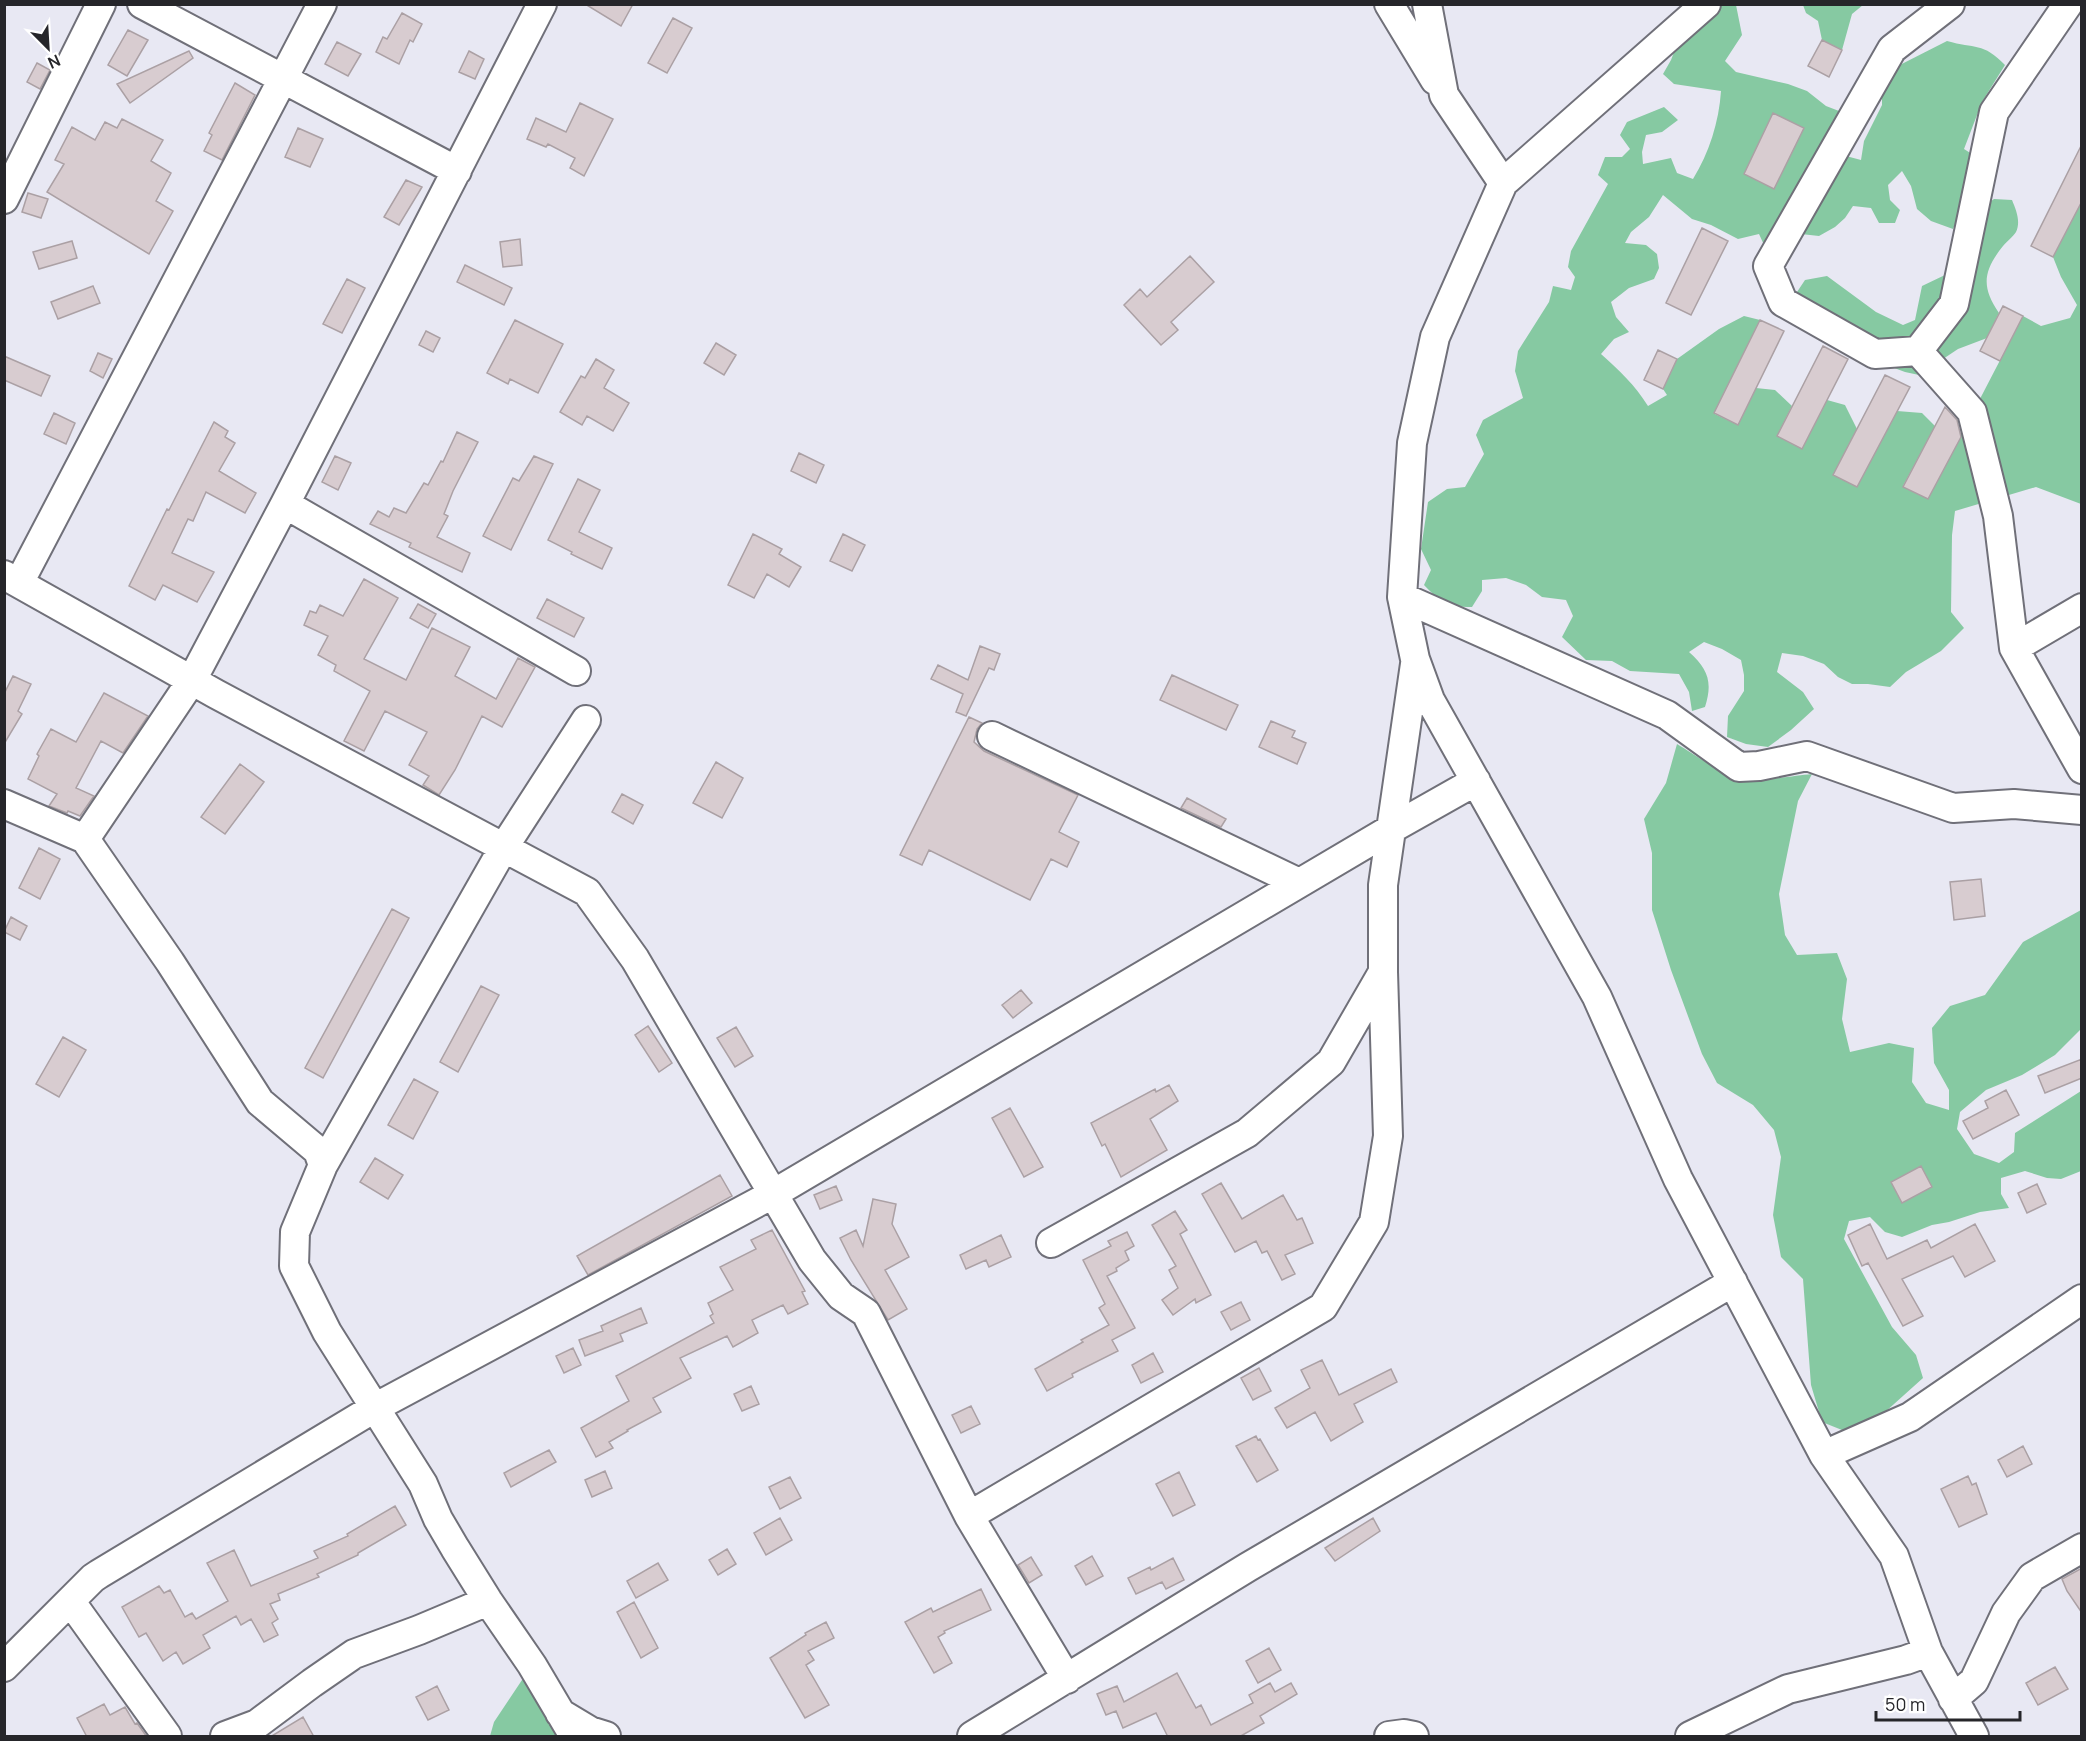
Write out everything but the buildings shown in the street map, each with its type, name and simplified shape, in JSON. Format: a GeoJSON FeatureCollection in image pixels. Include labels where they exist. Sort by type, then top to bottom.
{"type":"FeatureCollection","features":[{"type":"Feature","properties":{"kind":"street"},"geometry":{"type":"LineString","coordinates":[[4,199],[14,154],[100,4]]}},
{"type":"Feature","properties":{"kind":"street"},"geometry":{"type":"LineString","coordinates":[[142,4],[282,81],[457,171]]}},
{"type":"Feature","properties":{"kind":"street"},"geometry":{"type":"LineString","coordinates":[[322,4],[12,579],[192,680],[587,892],[635,959],[812,1260],[841,1296],[866,1312],[969,1516],[1067,1679]]}},
{"type":"Feature","properties":{"kind":"street"},"geometry":{"type":"LineString","coordinates":[[86,839],[192,680],[542,4]]}},
{"type":"Feature","properties":{"kind":"street"},"geometry":{"type":"LineString","coordinates":[[1389,4],[1444,95],[1503,183]]}},
{"type":"Feature","properties":{"kind":"street"},"geometry":{"type":"LineString","coordinates":[[1427,4],[1444,95]]}},
{"type":"Feature","properties":{"kind":"street"},"geometry":{"type":"LineString","coordinates":[[1706,4],[1503,183],[1435,337],[1412,443],[1402,597],[1415,659],[1430,700],[1597,997],[1678,1179],[1824,1455],[1894,1556],[1928,1652],[1974,1737]]}},
{"type":"Feature","properties":{"kind":"street"},"geometry":{"type":"LineString","coordinates":[[1950,4],[1892,49],[1768,266],[1782,302],[1875,354],[1918,351],[1954,304],[1994,112],[2068,4]]}},
{"type":"Feature","properties":{"kind":"street"},"geometry":{"type":"LineString","coordinates":[[1918,351],[1972,411],[1998,516],[2014,648],[2082,769]]}},
{"type":"Feature","properties":{"kind":"street"},"geometry":{"type":"LineString","coordinates":[[285,504],[576,671]]}},
{"type":"Feature","properties":{"kind":"street"},"geometry":{"type":"LineString","coordinates":[[1402,597],[1667,715],[1739,767],[1759,766],[1807,756],[1953,808],[2014,804],[2082,810]]}},
{"type":"Feature","properties":{"kind":"street"},"geometry":{"type":"LineString","coordinates":[[2014,648],[2082,608]]}},
{"type":"Feature","properties":{"kind":"street"},"geometry":{"type":"LineString","coordinates":[[969,1516],[1323,1307],[1374,1222],[1389,1136],[1383,972],[1383,885],[1415,659]]}},
{"type":"Feature","properties":{"kind":"street"},"geometry":{"type":"LineString","coordinates":[[586,720],[504,847],[323,1165],[295,1232],[294,1266],[327,1332],[418,1473],[438,1519],[488,1601],[532,1665],[567,1725],[606,1737]]}},
{"type":"Feature","properties":{"kind":"street"},"geometry":{"type":"LineString","coordinates":[[992,736],[1299,884]]}},
{"type":"Feature","properties":{"kind":"street"},"geometry":{"type":"LineString","coordinates":[[4,1667],[93,1578],[376,1407],[773,1194],[1391,829],[1476,782]]}},
{"type":"Feature","properties":{"kind":"street"},"geometry":{"type":"LineString","coordinates":[[4,804],[86,839],[170,962],[260,1102],[318,1151],[323,1165]]}},
{"type":"Feature","properties":{"kind":"street"},"geometry":{"type":"LineString","coordinates":[[1051,1243],[1247,1133],[1331,1062],[1383,972]]}},
{"type":"Feature","properties":{"kind":"street"},"geometry":{"type":"LineString","coordinates":[[978,1735],[1248,1567],[1733,1281]]}},
{"type":"Feature","properties":{"kind":"street"},"geometry":{"type":"LineString","coordinates":[[1824,1455],[1910,1418],[2082,1299]]}},
{"type":"Feature","properties":{"kind":"street"},"geometry":{"type":"LineString","coordinates":[[1953,1699],[1974,1681],[2006,1613],[2032,1577],[2082,1548]]}},
{"type":"Feature","properties":{"kind":"street"},"geometry":{"type":"LineString","coordinates":[[225,1737],[257,1724],[354,1654],[488,1601]]}},
{"type":"Feature","properties":{"kind":"street"},"geometry":{"type":"LineString","coordinates":[[71,1602],[167,1737]]}},
{"type":"Feature","properties":{"kind":"street"},"geometry":{"type":"LineString","coordinates":[[1690,1737],[1788,1689],[1906,1660],[1928,1652]]}},
{"type":"Feature","properties":{"kind":"street"},"geometry":{"type":"LineString","coordinates":[[1389,1737],[1404,1734],[1414,1737]]}},
{"type":"Feature","properties":{"kind":"green space"},"geometry":{"type":"Polygon","coordinates":[[[1692,5],[1736,5],[1742,35],[1725,61],[1736,72],[1788,84],[1807,91],[1826,106],[1839,111],[1852,135],[1846,156],[1861,160],[1864,141],[1882,105],[1882,90],[1888,71],[1947,41],[1984,49],[2005,65],[1982,102],[1964,149],[1975,156],[1953,229],[1931,221],[1917,209],[1911,186],[1902,171],[1888,185],[1890,200],[1900,210],[1895,223],[1879,223],[1871,208],[1853,206],[1835,227],[1819,236],[1801,234],[1765,247],[1759,234],[1738,239],[1711,225],[1692,219],[1663,195],[1649,217],[1631,232],[1625,243],[1646,245],[1657,254],[1659,268],[1654,279],[1629,288],[1611,302],[1616,317],[1629,332],[1614,339],[1601,354],[1638,391],[1648,406],[1667,395],[1663,389],[1677,359],[1719,329],[1744,316],[1760,320],[1715,414],[1738,425],[1756,388],[1775,390],[1792,406],[1777,436],[1802,449],[1827,400],[1845,405],[1857,429],[1833,475],[1857,487],[1897,411],[1922,413],[1935,426],[1903,486],[1928,499],[2023,316],[2041,326],[2070,318],[2077,305],[2053,257],[2081,201],[2081,504],[2036,487],[1955,511],[1952,535],[1951,612],[1964,628],[1941,651],[1906,672],[1890,687],[1852,684],[1838,677],[1824,664],[1803,656],[1782,653],[1777,672],[1803,692],[1814,709],[1768,747],[1746,744],[1727,737],[1728,716],[1744,691],[1744,675],[1741,660],[1722,649],[1704,642],[1689,652],[1705,670],[1709,690],[1705,707],[1692,711],[1689,692],[1679,674],[1630,671],[1612,661],[1586,660],[1562,637],[1573,616],[1566,600],[1542,597],[1526,585],[1506,578],[1482,580],[1482,591],[1472,607],[1456,606],[1440,600],[1424,585],[1431,570],[1421,549],[1428,502],[1447,489],[1465,487],[1484,454],[1476,435],[1483,420],[1523,398],[1515,371],[1518,351],[1549,302],[1553,286],[1571,290],[1575,277],[1568,267],[1571,251],[1608,184],[1598,175],[1605,157],[1622,157],[1630,149],[1620,135],[1627,122],[1664,107],[1678,120],[1662,132],[1646,135],[1642,152],[1643,164],[1671,158],[1677,173],[1693,179],[1704,159],[1715,126],[1721,91],[1674,84],[1663,74],[1671,60],[1692,5]]]}},
{"type":"Feature","properties":{"kind":"green space"},"geometry":{"type":"Polygon","coordinates":[[[1803,5],[1863,5],[1852,14],[1842,50],[1822,40],[1818,21],[1806,13],[1803,5]]]}},
{"type":"Feature","properties":{"kind":"green space"},"geometry":{"type":"Polygon","coordinates":[[[1994,199],[2012,200],[2018,220],[2016,232],[1996,255],[1988,271],[1989,295],[1999,313],[1987,338],[1958,349],[1919,375],[1865,357],[1793,298],[1805,280],[1827,276],[1876,312],[1903,325],[1915,320],[1922,286],[1945,275],[1968,258],[1987,204],[1994,199]]]}},
{"type":"Feature","properties":{"kind":"green space"},"geometry":{"type":"Polygon","coordinates":[[[1677,744],[1716,768],[1738,778],[1765,779],[1812,774],[1798,801],[1779,894],[1785,935],[1797,955],[1837,953],[1847,979],[1842,1019],[1850,1052],[1889,1043],[1914,1048],[1912,1082],[1926,1103],[1949,1110],[1949,1090],[1934,1063],[1932,1028],[1950,1006],[1985,995],[2023,942],[2081,910],[2081,1029],[2055,1055],[2022,1075],[1986,1090],[1960,1112],[1957,1129],[1974,1154],[1999,1163],[2014,1152],[2015,1133],[2081,1091],[2081,1171],[2061,1179],[2047,1178],[2025,1171],[2001,1178],[2001,1194],[2009,1208],[1980,1212],[1932,1225],[1902,1237],[1885,1232],[1870,1217],[1849,1221],[1844,1239],[1892,1327],[1916,1355],[1923,1378],[1884,1413],[1847,1432],[1822,1422],[1811,1385],[1803,1279],[1781,1257],[1773,1215],[1781,1157],[1774,1130],[1753,1105],[1717,1083],[1702,1054],[1652,910],[1652,853],[1644,819],[1666,783],[1677,744]]]}},
{"type":"Feature","properties":{"kind":"green space"},"geometry":{"type":"Polygon","coordinates":[[[532,1665],[574,1736],[490,1736],[494,1722],[532,1665]]]}}]}
